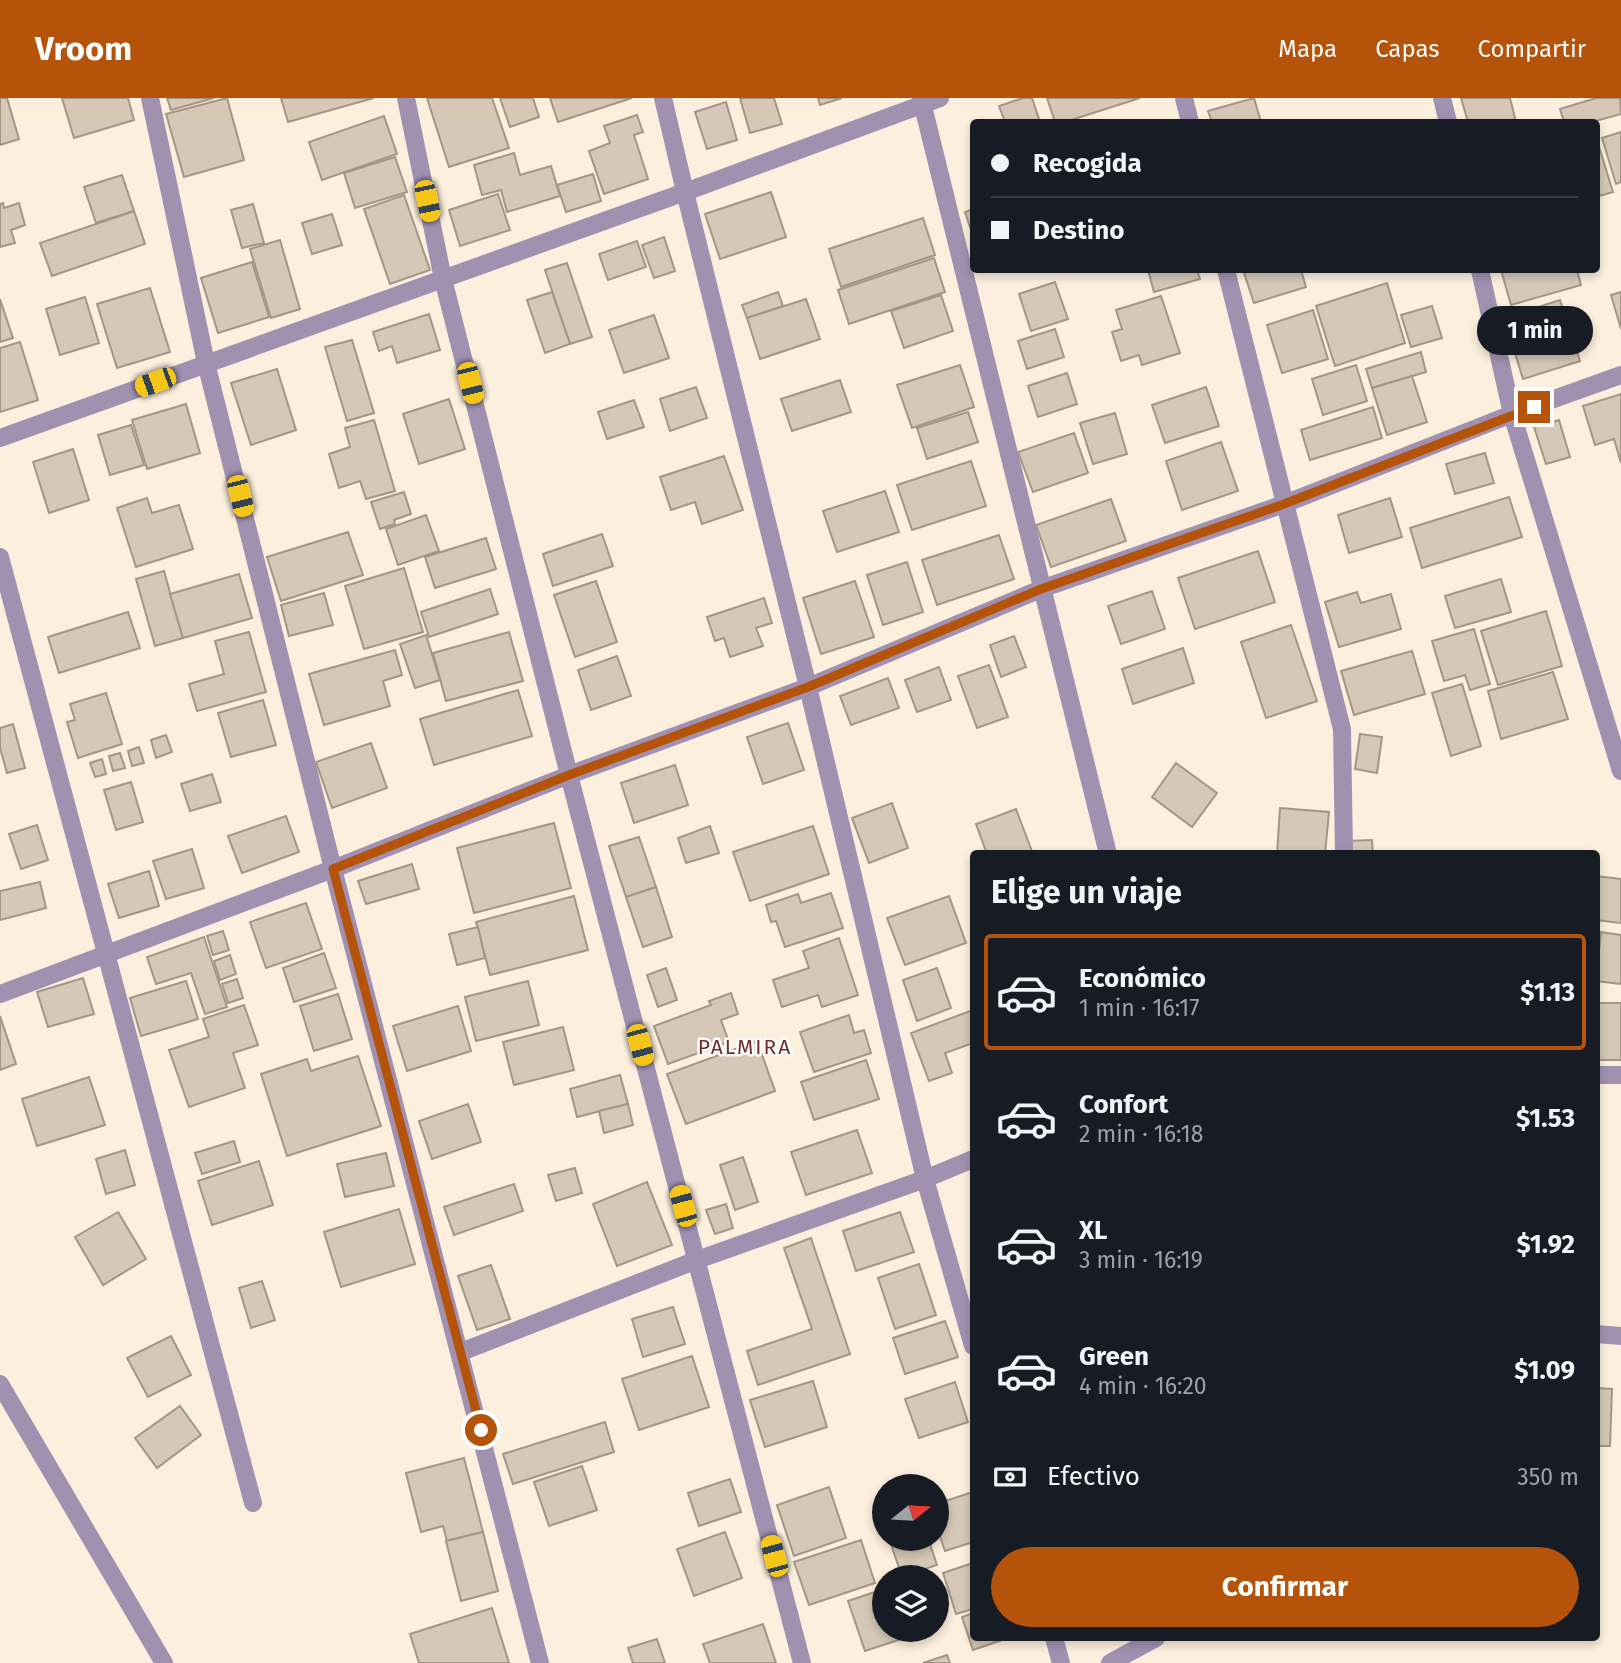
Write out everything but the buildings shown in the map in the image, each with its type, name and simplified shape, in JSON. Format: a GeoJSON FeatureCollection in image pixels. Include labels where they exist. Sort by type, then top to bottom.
{"type":"FeatureCollection","features":[{"type":"Feature","properties":{"kind":"street"},"geometry":{"type":"LineString","coordinates":[[150,98],[206,363],[333,869],[540,1663]]}},
{"type":"Feature","properties":{"kind":"street"},"geometry":{"type":"LineString","coordinates":[[406,98],[443,279],[569,775],[802,1663]]}},
{"type":"Feature","properties":{"kind":"street"},"geometry":{"type":"LineString","coordinates":[[663,98],[808,687],[925,1180],[970,1336]]}},
{"type":"Feature","properties":{"kind":"street"},"geometry":{"type":"LineString","coordinates":[[0,438],[685,192],[922,101],[940,98]]}},
{"type":"Feature","properties":{"kind":"street"},"geometry":{"type":"LineString","coordinates":[[1184,98],[1189,119]]}},
{"type":"Feature","properties":{"kind":"street"},"geometry":{"type":"LineString","coordinates":[[1443,98],[1447,119]]}},
{"type":"Feature","properties":{"kind":"street"},"geometry":{"type":"LineString","coordinates":[[922,101],[1107,850]]}},
{"type":"Feature","properties":{"kind":"street"},"geometry":{"type":"LineString","coordinates":[[1227,273],[1342,729],[1344,850]]}},
{"type":"Feature","properties":{"kind":"street"},"geometry":{"type":"LineString","coordinates":[[1481,273],[1512,414],[1621,771]]}},
{"type":"Feature","properties":{"kind":"street"},"geometry":{"type":"LineString","coordinates":[[0,994],[333,869],[569,775],[808,687],[1041,589],[1284,504],[1512,414],[1621,375]]}},
{"type":"Feature","properties":{"kind":"street"},"geometry":{"type":"LineString","coordinates":[[0,557],[253,1503]]}},
{"type":"Feature","properties":{"kind":"street"},"geometry":{"type":"LineString","coordinates":[[1600,1075],[1621,1075]]}},
{"type":"Feature","properties":{"kind":"street"},"geometry":{"type":"LineString","coordinates":[[461,1352],[697,1260],[925,1180],[970,1160]]}},
{"type":"Feature","properties":{"kind":"street"},"geometry":{"type":"LineString","coordinates":[[1600,1334],[1621,1336]]}},
{"type":"Feature","properties":{"kind":"street"},"geometry":{"type":"LineString","coordinates":[[0,1384],[164,1663]]}},
{"type":"Feature","properties":{"kind":"street"},"geometry":{"type":"LineString","coordinates":[[1055,1641],[1061,1663]]}},
{"type":"Feature","properties":{"kind":"street"},"geometry":{"type":"LineString","coordinates":[[1110,1663],[1150,1641]]}},
{"type":"Feature","properties":{"kind":"district","name":"PALMIRA"},"geometry":{"type":"Point","coordinates":[745,1047]}},
{"type":"Feature","properties":{"kind":"route"},"geometry":{"type":"LineString","coordinates":[[481,1430],[333,869],[569,775],[808,687],[1041,589],[1284,504],[1534,407]]}}]}
